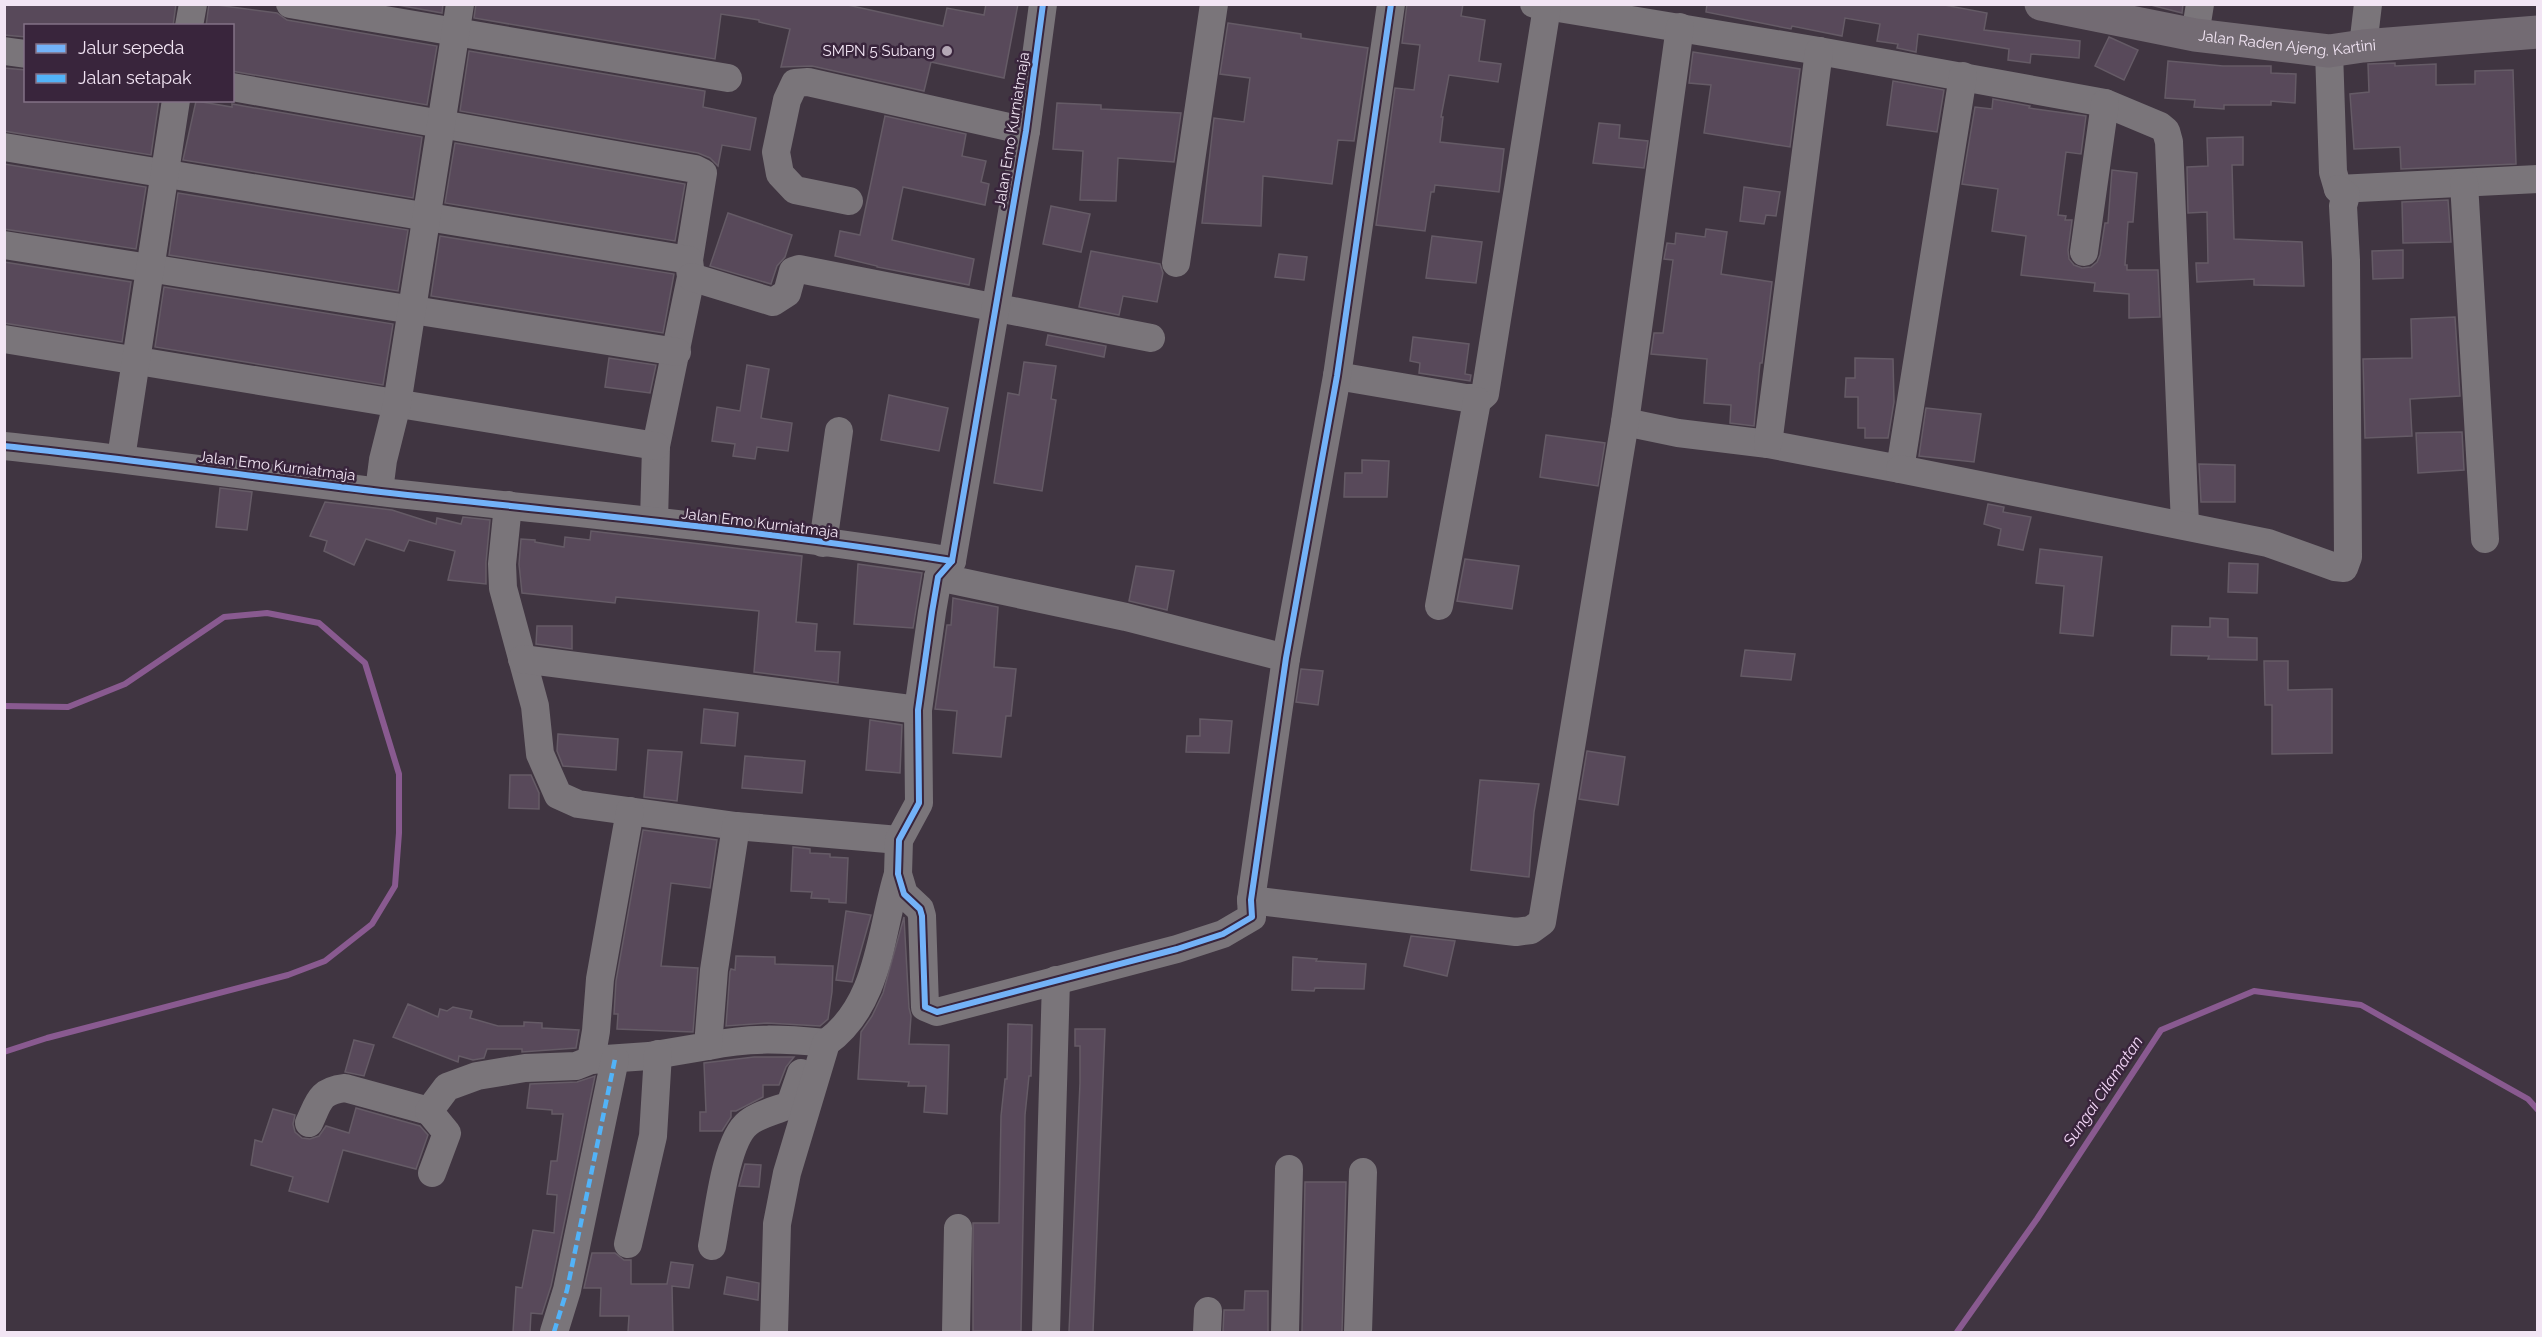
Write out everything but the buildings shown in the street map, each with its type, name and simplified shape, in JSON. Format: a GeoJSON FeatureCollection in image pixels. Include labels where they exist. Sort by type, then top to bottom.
{"type":"FeatureCollection","features":[{"type":"Feature","properties":{"kind":"main road","name":"Jalan Raden Ajeng. Kartini"},"geometry":{"type":"LineString","coordinates":[[2041,4],[2197,20],[2329,51],[2363,46],[2538,32]]}},
{"type":"Feature","properties":{"kind":"street"},"geometry":{"type":"LineString","coordinates":[[189,24],[193,4]]}},
{"type":"Feature","properties":{"kind":"street"},"geometry":{"type":"LineString","coordinates":[[290,4],[728,78]]}},
{"type":"Feature","properties":{"kind":"street"},"geometry":{"type":"LineString","coordinates":[[379,491],[383,460],[397,404],[443,125],[460,4]]}},
{"type":"Feature","properties":{"kind":"street","name":"Jalan Emo Kurniatmaja"},"geometry":{"type":"LineString","coordinates":[[4,446],[654,521],[823,543],[945,569],[995,309],[1026,131],[1043,4]]}},
{"type":"Feature","properties":{"kind":"street"},"geometry":{"type":"LineString","coordinates":[[1176,263],[1214,4]]}},
{"type":"Feature","properties":{"kind":"street"},"geometry":{"type":"LineString","coordinates":[[898,874],[904,894],[913,905],[920,909],[922,916],[925,1007],[937,1012],[1177,950],[1203,939],[1223,934],[1252,917],[1251,900],[1286,658],[1337,376],[1391,4]]}},
{"type":"Feature","properties":{"kind":"street"},"geometry":{"type":"LineString","coordinates":[[2363,46],[2368,4]]}},
{"type":"Feature","properties":{"kind":"street"},"geometry":{"type":"LineString","coordinates":[[1477,401],[1486,391],[1541,5],[1964,76],[2105,103],[2160,126],[2166,131],[2169,142],[2185,525]]}},
{"type":"Feature","properties":{"kind":"street"},"geometry":{"type":"LineString","coordinates":[[1251,900],[1516,932],[1532,930],[1542,922],[1626,422],[1680,27]]}},
{"type":"Feature","properties":{"kind":"street"},"geometry":{"type":"LineString","coordinates":[[4,51],[24,54]]}},
{"type":"Feature","properties":{"kind":"street"},"geometry":{"type":"LineString","coordinates":[[1768,444],[1819,51]]}},
{"type":"Feature","properties":{"kind":"street"},"geometry":{"type":"LineString","coordinates":[[1626,422],[1678,433],[1768,444],[2185,525],[2268,543],[2335,567],[2347,566],[2346,260],[2343,206],[2346,195],[2338,189],[2332,172],[2329,51]]}},
{"type":"Feature","properties":{"kind":"street"},"geometry":{"type":"LineString","coordinates":[[1900,469],[1964,76]]}},
{"type":"Feature","properties":{"kind":"street"},"geometry":{"type":"LineString","coordinates":[[849,201],[795,190],[780,174],[776,152],[787,100],[795,83],[808,82],[1026,131]]}},
{"type":"Feature","properties":{"kind":"street"},"geometry":{"type":"LineString","coordinates":[[234,87],[695,169],[703,173],[677,352],[656,446],[654,521]]}},
{"type":"Feature","properties":{"kind":"street"},"geometry":{"type":"LineString","coordinates":[[121,458],[176,102]]}},
{"type":"Feature","properties":{"kind":"street"},"geometry":{"type":"LineString","coordinates":[[2084,252],[2105,103]]}},
{"type":"Feature","properties":{"kind":"street"},"geometry":{"type":"LineString","coordinates":[[4,147],[428,217],[690,268],[773,302],[787,293],[791,274],[799,268],[995,309],[1151,338]]}},
{"type":"Feature","properties":{"kind":"street"},"geometry":{"type":"LineString","coordinates":[[2338,189],[2538,179]]}},
{"type":"Feature","properties":{"kind":"street"},"geometry":{"type":"LineString","coordinates":[[2464,183],[2485,538]]}},
{"type":"Feature","properties":{"kind":"street"},"geometry":{"type":"LineString","coordinates":[[4,244],[677,352]]}},
{"type":"Feature","properties":{"kind":"street"},"geometry":{"type":"LineString","coordinates":[[4,339],[656,446]]}},
{"type":"Feature","properties":{"kind":"street"},"geometry":{"type":"LineString","coordinates":[[1337,376],[1466,398],[1479,398],[1439,606]]}},
{"type":"Feature","properties":{"kind":"street"},"geometry":{"type":"LineString","coordinates":[[823,543],[839,431]]}},
{"type":"Feature","properties":{"kind":"street"},"geometry":{"type":"LineString","coordinates":[[508,505],[502,588],[535,706],[540,754],[558,795],[578,804],[736,826],[899,840]]}},
{"type":"Feature","properties":{"kind":"street"},"geometry":{"type":"LineString","coordinates":[[712,1246],[729,1157],[738,1133],[748,1122],[790,1105],[808,1056],[840,1033],[867,989],[878,963],[889,903],[898,874],[899,840],[919,803],[918,710],[945,569],[1286,658]]}},
{"type":"Feature","properties":{"kind":"street"},"geometry":{"type":"LineString","coordinates":[[522,659],[918,710]]}},
{"type":"Feature","properties":{"kind":"street"},"geometry":{"type":"LineString","coordinates":[[554,1332],[567,1290],[603,1059],[596,1031],[600,979],[630,811]]}},
{"type":"Feature","properties":{"kind":"street"},"geometry":{"type":"LineString","coordinates":[[708,1046],[714,970],[736,826]]}},
{"type":"Feature","properties":{"kind":"street"},"geometry":{"type":"LineString","coordinates":[[1046,1332],[1056,980]]}},
{"type":"Feature","properties":{"kind":"street"},"geometry":{"type":"LineString","coordinates":[[429,1111],[447,1087],[477,1076],[525,1068],[576,1066],[603,1059],[658,1054],[738,1039],[772,1038],[826,1043]]}},
{"type":"Feature","properties":{"kind":"street"},"geometry":{"type":"LineString","coordinates":[[774,1332],[777,1224],[787,1173],[826,1043]]}},
{"type":"Feature","properties":{"kind":"street"},"geometry":{"type":"LineString","coordinates":[[628,1244],[653,1136],[658,1054]]}},
{"type":"Feature","properties":{"kind":"street"},"geometry":{"type":"LineString","coordinates":[[309,1123],[321,1098],[334,1089],[345,1088],[429,1111],[447,1133],[432,1173]]}},
{"type":"Feature","properties":{"kind":"street"},"geometry":{"type":"LineString","coordinates":[[1285,1332],[1289,1169]]}},
{"type":"Feature","properties":{"kind":"street"},"geometry":{"type":"LineString","coordinates":[[1358,1332],[1363,1172]]}},
{"type":"Feature","properties":{"kind":"street"},"geometry":{"type":"LineString","coordinates":[[956,1332],[958,1228]]}},
{"type":"Feature","properties":{"kind":"waterway"},"geometry":{"type":"LineString","coordinates":[[4,706],[68,707],[125,684],[224,617],[267,613],[319,623],[365,663],[399,774],[399,833],[395,886],[372,924],[325,961],[288,975],[47,1038],[4,1052]]}},
{"type":"Feature","properties":{"kind":"waterway","name":"Sungai Cilamatan"},"geometry":{"type":"LineString","coordinates":[[1957,1332],[2037,1219],[2161,1030],[2254,991],[2361,1005],[2528,1099],[2538,1110]]}},
{"type":"Feature","properties":{"kind":"marked path"},"geometry":{"type":"LineString","coordinates":[[554,1332],[567,1290],[615,1059]]}},
{"type":"Feature","properties":{"kind":"cycle path"},"geometry":{"type":"LineString","coordinates":[[4,446],[381,492],[738,531],[952,561],[1026,131],[1043,4]]}},
{"type":"Feature","properties":{"kind":"cycle path"},"geometry":{"type":"LineString","coordinates":[[952,561],[938,577],[918,710],[919,803],[899,840],[898,874],[904,894],[920,909],[922,916],[925,1007],[937,1012],[1177,949],[1223,934],[1252,917],[1251,900],[1286,658],[1337,376],[1391,4]]}},
{"type":"Feature","properties":{"kind":"place","name":"SMPN 5 Subang"},"geometry":{"type":"Point","coordinates":[947,51]}}]}
